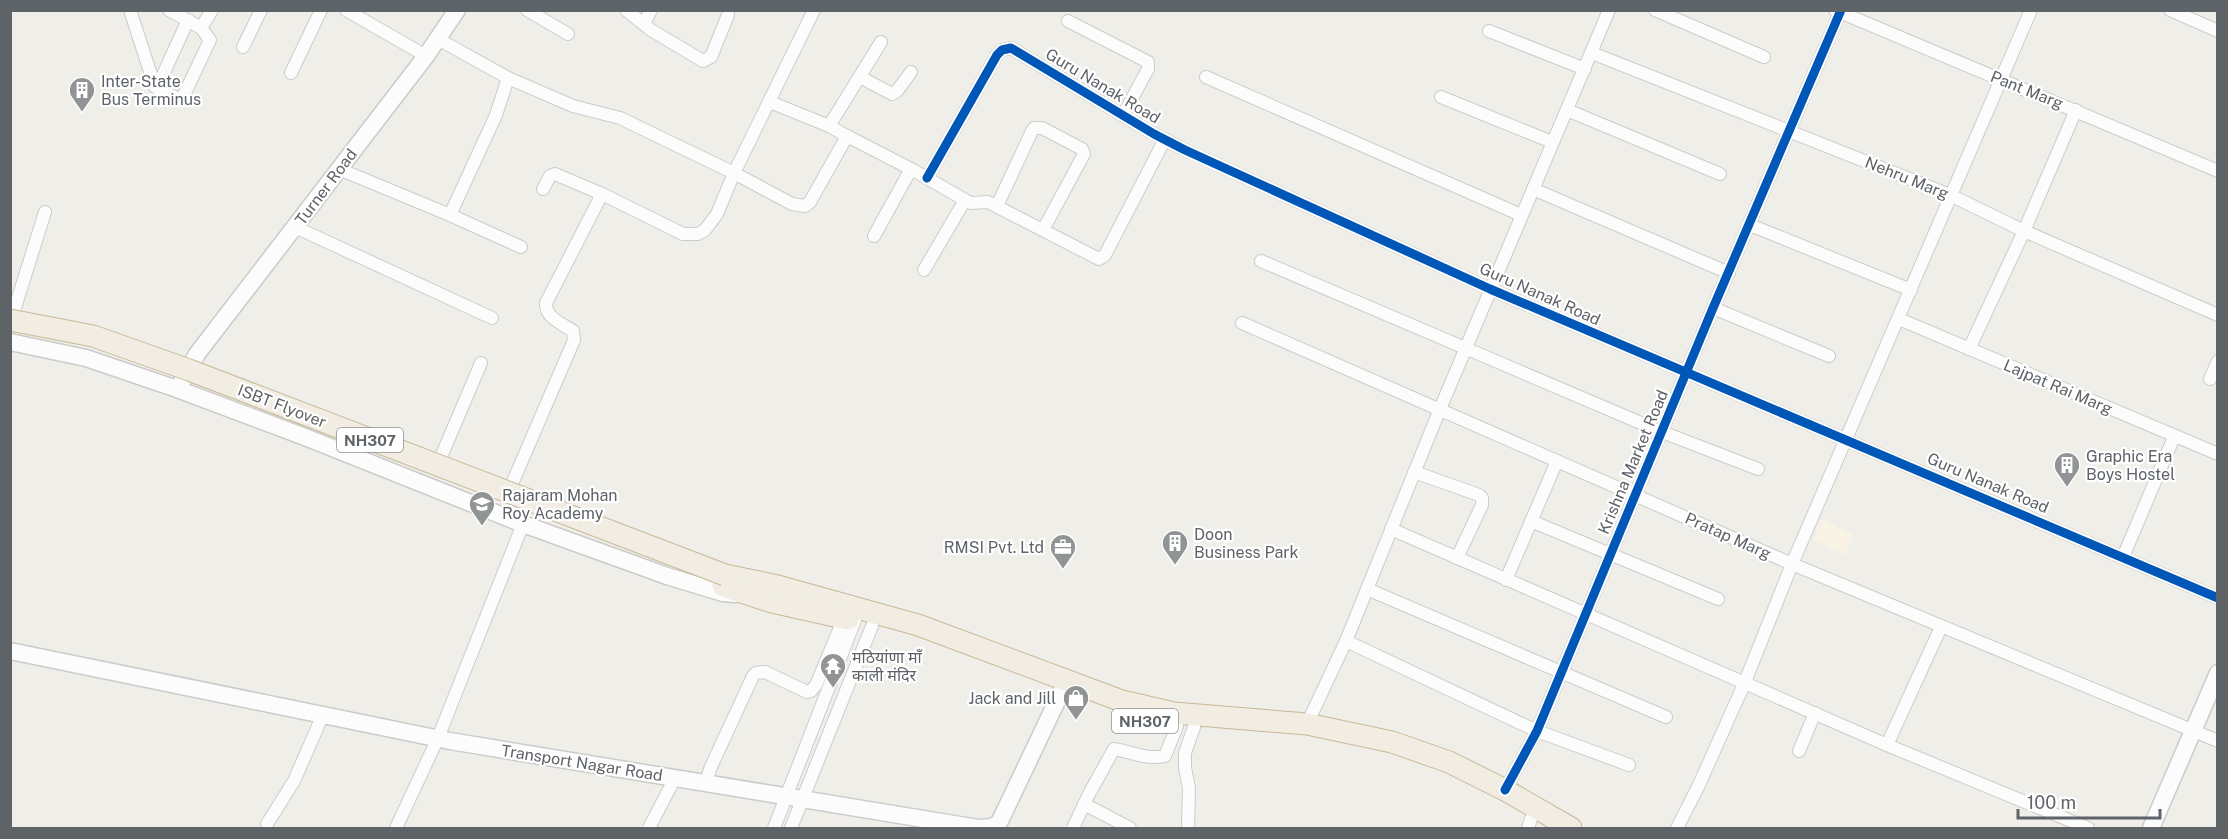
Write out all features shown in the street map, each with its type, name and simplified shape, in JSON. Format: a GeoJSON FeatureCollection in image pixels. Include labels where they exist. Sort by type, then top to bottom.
{"type":"FeatureCollection","features":[{"type":"Feature","properties":{"kind":"highway","name":"ISBT Flyover"},"geometry":{"type":"LineString","coordinates":[[11,318],[93,336],[157,359],[724,580],[749,587]]}},
{"type":"Feature","properties":{"kind":"highway","name":"NH307"},"geometry":{"type":"LineString","coordinates":[[749,587],[1122,701],[1174,713],[1307,724],[1392,742],[1449,762],[1505,790],[1571,828]]}},
{"type":"Feature","properties":{"kind":"highway","name":"NH307"},"geometry":{"type":"LineString","coordinates":[[749,587],[918,625],[1064,685],[1118,713],[1145,721],[1305,737],[1388,756],[1444,775],[1500,801],[1535,825]]}},
{"type":"Feature","properties":{"kind":"main road","name":"Turner Road"},"geometry":{"type":"LineString","coordinates":[[177,389],[194,361],[426,56],[457,10]]}},
{"type":"Feature","properties":{"kind":"main road"},"geometry":{"type":"LineString","coordinates":[[11,318],[87,326],[194,361],[731,568],[749,587]]}},
{"type":"Feature","properties":{"kind":"main road"},"geometry":{"type":"LineString","coordinates":[[10,342],[86,358],[177,389],[524,524],[667,576],[723,593],[749,587]]}},
{"type":"Feature","properties":{"kind":"main road","name":"Transport Nagar Road"},"geometry":{"type":"LineString","coordinates":[[10,651],[322,717],[706,784],[978,828],[999,826],[1064,685]]}},
{"type":"Feature","properties":{"kind":"main road"},"geometry":{"type":"LineString","coordinates":[[2151,828],[2217,673]]}},
{"type":"Feature","properties":{"kind":"street"},"geometry":{"type":"LineString","coordinates":[[130,10],[157,88],[178,99],[183,97],[210,42],[208,35],[201,28],[169,10]]}},
{"type":"Feature","properties":{"kind":"street"},"geometry":{"type":"LineString","coordinates":[[201,28],[212,10]]}},
{"type":"Feature","properties":{"kind":"street"},"geometry":{"type":"LineString","coordinates":[[243,47],[261,10]]}},
{"type":"Feature","properties":{"kind":"street"},"geometry":{"type":"LineString","coordinates":[[291,73],[321,10]]}},
{"type":"Feature","properties":{"kind":"street"},"geometry":{"type":"LineString","coordinates":[[346,10],[426,56]]}},
{"type":"Feature","properties":{"kind":"street"},"geometry":{"type":"LineString","coordinates":[[527,10],[567,34]]}},
{"type":"Feature","properties":{"kind":"street"},"geometry":{"type":"LineString","coordinates":[[626,10],[703,61],[711,57],[729,15]]}},
{"type":"Feature","properties":{"kind":"street"},"geometry":{"type":"LineString","coordinates":[[644,24],[651,10]]}},
{"type":"Feature","properties":{"kind":"street"},"geometry":{"type":"LineString","coordinates":[[543,189],[550,176],[555,174],[602,194],[683,234],[698,234],[705,230],[717,214],[734,173],[814,10]]}},
{"type":"Feature","properties":{"kind":"street"},"geometry":{"type":"LineString","coordinates":[[1307,724],[1346,641],[1490,289],[1609,10]]}},
{"type":"Feature","properties":{"kind":"street"},"geometry":{"type":"LineString","coordinates":[[1655,10],[1764,57]]}},
{"type":"Feature","properties":{"kind":"street"},"geometry":{"type":"LineString","coordinates":[[1677,828],[1745,682],[1792,564],[2031,10]]}},
{"type":"Feature","properties":{"kind":"street"},"geometry":{"type":"LineString","coordinates":[[2170,10],[2217,31]]}},
{"type":"Feature","properties":{"kind":"street","name":"Pant Marg"},"geometry":{"type":"LineString","coordinates":[[1839,11],[2217,171]]}},
{"type":"Feature","properties":{"kind":"street","name":"Krishna Market Road"},"geometry":{"type":"LineString","coordinates":[[1505,790],[1537,731],[1839,11]]}},
{"type":"Feature","properties":{"kind":"street"},"geometry":{"type":"LineString","coordinates":[[157,88],[188,20]]}},
{"type":"Feature","properties":{"kind":"street"},"geometry":{"type":"LineString","coordinates":[[1068,21],[1148,62],[1148,69],[1123,115]]}},
{"type":"Feature","properties":{"kind":"street"},"geometry":{"type":"LineString","coordinates":[[1489,32],[1585,69]]}},
{"type":"Feature","properties":{"kind":"street"},"geometry":{"type":"LineString","coordinates":[[438,39],[508,78],[573,106],[614,115],[792,204],[805,206],[810,202],[847,136]]}},
{"type":"Feature","properties":{"kind":"street"},"geometry":{"type":"LineString","coordinates":[[829,126],[881,42]]}},
{"type":"Feature","properties":{"kind":"street","name":"Guru Nanak Road"},"geometry":{"type":"LineString","coordinates":[[927,178],[997,55],[1011,48],[1165,139],[1490,289],[2217,598]]}},
{"type":"Feature","properties":{"kind":"street","name":"Nehru Marg"},"geometry":{"type":"LineString","coordinates":[[1592,53],[1950,195],[2024,231],[2217,315]]}},
{"type":"Feature","properties":{"kind":"street"},"geometry":{"type":"LineString","coordinates":[[860,77],[892,94],[897,91],[911,72]]}},
{"type":"Feature","properties":{"kind":"street"},"geometry":{"type":"LineString","coordinates":[[1206,77],[1521,215]]}},
{"type":"Feature","properties":{"kind":"street"},"geometry":{"type":"LineString","coordinates":[[450,215],[496,115],[508,78]]}},
{"type":"Feature","properties":{"kind":"street"},"geometry":{"type":"LineString","coordinates":[[1441,97],[1552,142]]}},
{"type":"Feature","properties":{"kind":"street"},"geometry":{"type":"LineString","coordinates":[[770,102],[829,126],[964,200],[971,203],[983,201],[1095,257],[1102,258],[1165,139]]}},
{"type":"Feature","properties":{"kind":"street"},"geometry":{"type":"LineString","coordinates":[[1567,110],[1720,174]]}},
{"type":"Feature","properties":{"kind":"street"},"geometry":{"type":"LineString","coordinates":[[1969,349],[2024,231],[2076,110]]}},
{"type":"Feature","properties":{"kind":"street"},"geometry":{"type":"LineString","coordinates":[[996,207],[1032,131],[1034,128],[1042,128],[1082,149],[1084,154],[1043,230]]}},
{"type":"Feature","properties":{"kind":"street"},"geometry":{"type":"LineString","coordinates":[[339,169],[521,247]]}},
{"type":"Feature","properties":{"kind":"street"},"geometry":{"type":"LineString","coordinates":[[874,236],[911,169]]}},
{"type":"Feature","properties":{"kind":"street"},"geometry":{"type":"LineString","coordinates":[[1533,189],[1729,273]]}},
{"type":"Feature","properties":{"kind":"street"},"geometry":{"type":"LineString","coordinates":[[512,484],[574,340],[573,332],[550,316],[545,308],[546,303],[602,194]]}},
{"type":"Feature","properties":{"kind":"street"},"geometry":{"type":"LineString","coordinates":[[924,270],[964,200]]}},
{"type":"Feature","properties":{"kind":"street"},"geometry":{"type":"LineString","coordinates":[[11,318],[45,212]]}},
{"type":"Feature","properties":{"kind":"street"},"geometry":{"type":"LineString","coordinates":[[1750,225],[1911,290]]}},
{"type":"Feature","properties":{"kind":"street"},"geometry":{"type":"LineString","coordinates":[[295,227],[492,318]]}},
{"type":"Feature","properties":{"kind":"street"},"geometry":{"type":"LineString","coordinates":[[1261,261],[1662,432],[1758,469]]}},
{"type":"Feature","properties":{"kind":"street"},"geometry":{"type":"LineString","coordinates":[[1713,308],[1829,356]]}},
{"type":"Feature","properties":{"kind":"street","name":"Lajpat Rai Marg"},"geometry":{"type":"LineString","coordinates":[[1899,320],[2217,454]]}},
{"type":"Feature","properties":{"kind":"street","name":"Pratap Marg"},"geometry":{"type":"LineString","coordinates":[[1242,323],[1792,564],[2217,741]]}},
{"type":"Feature","properties":{"kind":"street"},"geometry":{"type":"LineString","coordinates":[[2210,379],[2217,361]]}},
{"type":"Feature","properties":{"kind":"street"},"geometry":{"type":"LineString","coordinates":[[441,457],[480,363]]}},
{"type":"Feature","properties":{"kind":"street"},"geometry":{"type":"LineString","coordinates":[[2123,557],[2174,437]]}},
{"type":"Feature","properties":{"kind":"street"},"geometry":{"type":"LineString","coordinates":[[1506,580],[1557,461]]}},
{"type":"Feature","properties":{"kind":"street"},"geometry":{"type":"LineString","coordinates":[[1414,472],[1482,498],[1482,504],[1457,558]]}},
{"type":"Feature","properties":{"kind":"street"},"geometry":{"type":"LineString","coordinates":[[1531,521],[1719,599]]}},
{"type":"Feature","properties":{"kind":"street"},"geometry":{"type":"LineString","coordinates":[[396,828],[438,738],[524,524]]}},
{"type":"Feature","properties":{"kind":"street"},"geometry":{"type":"LineString","coordinates":[[1391,529],[1887,745],[2088,828]]}},
{"type":"Feature","properties":{"kind":"street"},"geometry":{"type":"LineString","coordinates":[[1367,589],[1666,717]]}},
{"type":"Feature","properties":{"kind":"street"},"geometry":{"type":"LineString","coordinates":[[811,691],[857,621]]}},
{"type":"Feature","properties":{"kind":"street"},"geometry":{"type":"LineString","coordinates":[[791,828],[795,798],[825,699],[857,621]]}},
{"type":"Feature","properties":{"kind":"street"},"geometry":{"type":"LineString","coordinates":[[774,828],[795,798],[857,621]]}},
{"type":"Feature","properties":{"kind":"street"},"geometry":{"type":"LineString","coordinates":[[1887,745],[1941,627]]}},
{"type":"Feature","properties":{"kind":"street"},"geometry":{"type":"LineString","coordinates":[[1346,641],[1537,731],[1629,765]]}},
{"type":"Feature","properties":{"kind":"street"},"geometry":{"type":"LineString","coordinates":[[706,784],[710,769],[756,674],[765,672],[825,699]]}},
{"type":"Feature","properties":{"kind":"street"},"geometry":{"type":"LineString","coordinates":[[1799,751],[1815,713]]}},
{"type":"Feature","properties":{"kind":"street"},"geometry":{"type":"LineString","coordinates":[[267,824],[294,781],[322,717]]}},
{"type":"Feature","properties":{"kind":"street"},"geometry":{"type":"LineString","coordinates":[[1165,756],[1186,726]]}},
{"type":"Feature","properties":{"kind":"street"},"geometry":{"type":"LineString","coordinates":[[1186,726],[1185,768],[1189,788],[1188,828]]}},
{"type":"Feature","properties":{"kind":"street"},"geometry":{"type":"LineString","coordinates":[[1073,828],[1114,749],[1143,757],[1165,756],[1185,768]]}},
{"type":"Feature","properties":{"kind":"street"},"geometry":{"type":"LineString","coordinates":[[649,828],[675,778]]}},
{"type":"Feature","properties":{"kind":"street"},"geometry":{"type":"LineString","coordinates":[[1084,804],[1130,828]]}},
{"type":"Feature","properties":{"kind":"shaded area"},"geometry":{"type":"Polygon","coordinates":[[[1822,519],[1853,535],[1845,555],[1813,540],[1822,519]]]}},
{"type":"Feature","properties":{"kind":"cycle path"},"geometry":{"type":"LineString","coordinates":[[1505,790],[1537,731],[1713,308],[1841,10]]}},
{"type":"Feature","properties":{"kind":"cycle path"},"geometry":{"type":"LineString","coordinates":[[927,178],[997,55],[1002,50],[1011,48],[1154,134],[1185,150],[1490,289],[2218,598]]}},
{"type":"Feature","properties":{"kind":"place","name":"Inter-State Bus Terminus"},"geometry":{"type":"Point","coordinates":[82,113]}},
{"type":"Feature","properties":{"kind":"place","name":"Graphic Era Boys Hostel"},"geometry":{"type":"Point","coordinates":[2067,488]}},
{"type":"Feature","properties":{"kind":"place","name":"Rajaram Mohan Roy Academy"},"geometry":{"type":"Point","coordinates":[482,527]}},
{"type":"Feature","properties":{"kind":"place","name":"Doon Business Park"},"geometry":{"type":"Point","coordinates":[1175,566]}},
{"type":"Feature","properties":{"kind":"place","name":"RMSI Pvt. Ltd"},"geometry":{"type":"Point","coordinates":[1063,570]}},
{"type":"Feature","properties":{"kind":"place","name":"मठियांणा माँ काली मंदिर"},"geometry":{"type":"Point","coordinates":[833,689]}},
{"type":"Feature","properties":{"kind":"place","name":"Jack and Jill"},"geometry":{"type":"Point","coordinates":[1076,721]}}]}
